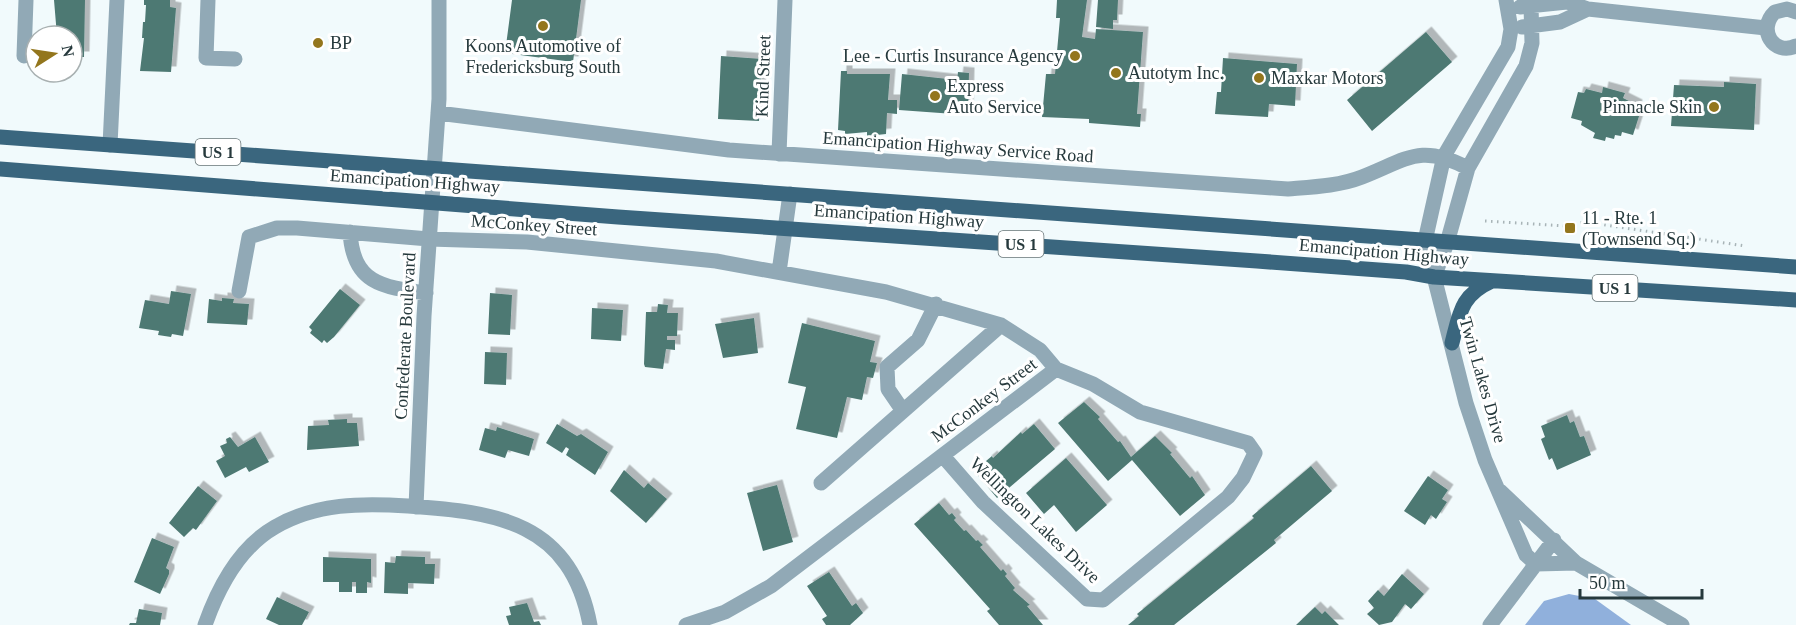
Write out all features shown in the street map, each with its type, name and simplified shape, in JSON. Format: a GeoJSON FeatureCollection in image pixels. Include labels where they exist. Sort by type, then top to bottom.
{"type":"FeatureCollection","features":[{"type":"Feature","properties":{"kind":"main road","name":"Emancipation Highway"},"geometry":{"type":"LineString","coordinates":[[0,137],[1796,267]]}},
{"type":"Feature","properties":{"kind":"main road","name":"Emancipation Highway"},"geometry":{"type":"LineString","coordinates":[[0,169],[1326,266],[1434,277],[1796,300]]}},
{"type":"Feature","properties":{"kind":"main road"},"geometry":{"type":"LineString","coordinates":[[1452,343],[1461,308],[1470,293],[1493,280]]}},
{"type":"Feature","properties":{"kind":"street"},"geometry":{"type":"LineString","coordinates":[[25,24],[26,0]]}},
{"type":"Feature","properties":{"kind":"street"},"geometry":{"type":"LineString","coordinates":[[110,145],[117,0]]}},
{"type":"Feature","properties":{"kind":"street"},"geometry":{"type":"LineString","coordinates":[[208,0],[206,58],[235,60]]}},
{"type":"Feature","properties":{"kind":"street","name":"Confederate Boulevard"},"geometry":{"type":"LineString","coordinates":[[416,507],[429,239],[438,113],[439,0]]}},
{"type":"Feature","properties":{"kind":"street","name":"Kind Street"},"geometry":{"type":"LineString","coordinates":[[779,154],[785,0]]}},
{"type":"Feature","properties":{"kind":"street"},"geometry":{"type":"LineString","coordinates":[[1425,241],[1444,156],[1496,72],[1508,47],[1511,29],[1507,4],[1567,2],[1588,9],[1766,28]]}},
{"type":"Feature","properties":{"kind":"street"},"geometry":{"type":"LineString","coordinates":[[1434,277],[1448,243],[1468,168],[1526,66],[1532,43],[1529,3]]}},
{"type":"Feature","properties":{"kind":"street"},"geometry":{"type":"LineString","coordinates":[[1795,7],[1775,12],[1766,28],[1770,40],[1775,45],[1787,49],[1796,46]]}},
{"type":"Feature","properties":{"kind":"street"},"geometry":{"type":"LineString","coordinates":[[1511,29],[1560,22],[1588,9]]}},
{"type":"Feature","properties":{"kind":"street","name":"Emancipation Highway Service Road"},"geometry":{"type":"LineString","coordinates":[[438,113],[779,154],[1288,189],[1323,186],[1352,180],[1413,157],[1444,156],[1468,168]]}},
{"type":"Feature","properties":{"kind":"street"},"geometry":{"type":"LineString","coordinates":[[779,272],[790,194]]}},
{"type":"Feature","properties":{"kind":"street","name":"McConkey Street"},"geometry":{"type":"LineString","coordinates":[[239,291],[249,237],[277,228],[429,239],[527,242],[632,251],[716,261],[886,292],[936,304],[1001,325],[1040,350],[1056,369],[771,586],[725,612],[686,625]]}},
{"type":"Feature","properties":{"kind":"street"},"geometry":{"type":"LineString","coordinates":[[350,232],[351,254],[359,269],[374,280],[394,289],[426,293]]}},
{"type":"Feature","properties":{"kind":"street","name":"Twin Lakes Drive"},"geometry":{"type":"LineString","coordinates":[[1425,241],[1469,413],[1485,460],[1526,555],[1536,564]]}},
{"type":"Feature","properties":{"kind":"street"},"geometry":{"type":"LineString","coordinates":[[903,411],[888,389],[887,367],[918,340],[936,304]]}},
{"type":"Feature","properties":{"kind":"street"},"geometry":{"type":"LineString","coordinates":[[821,483],[1001,325]]}},
{"type":"Feature","properties":{"kind":"street","name":"Wellington Lakes Drive"},"geometry":{"type":"LineString","coordinates":[[943,456],[983,502],[1087,599],[1095,601],[1103,600],[1228,497],[1255,458],[1253,447],[1248,443],[1140,412],[1093,384],[1056,369]]}},
{"type":"Feature","properties":{"kind":"street","name":"Twin Lakes Drive"},"geometry":{"type":"LineString","coordinates":[[1500,491],[1576,563],[1682,625]]}},
{"type":"Feature","properties":{"kind":"street"},"geometry":{"type":"LineString","coordinates":[[205,625],[226,580],[248,550],[275,526],[299,515],[365,503],[470,511],[495,516],[533,533],[567,566],[580,587],[590,625]]}},
{"type":"Feature","properties":{"kind":"street"},"geometry":{"type":"LineString","coordinates":[[1490,625],[1554,540]]}},
{"type":"Feature","properties":{"kind":"street"},"geometry":{"type":"LineString","coordinates":[[1536,564],[1576,563]]}},
{"type":"Feature","properties":{"kind":"path"},"geometry":{"type":"LineString","coordinates":[[1485,221],[1565,226],[1585,222],[1752,247]]}},
{"type":"Feature","properties":{"kind":"water"},"geometry":{"type":"Polygon","coordinates":[[[1569,594],[1595,599],[1631,625],[1525,625],[1544,601],[1569,594]]]}},
{"type":"Feature","properties":{"kind":"building"},"geometry":{"type":"Polygon","coordinates":[[[54,0],[85,0],[84,57],[84,24],[56,24],[54,0]]]}},
{"type":"Feature","properties":{"kind":"building"},"geometry":{"type":"Polygon","coordinates":[[[144,0],[170,0],[170,7],[176,8],[171,72],[140,71],[146,5],[144,5],[144,0]]]}},
{"type":"Feature","properties":{"kind":"building","name":"Koons Automotive of Fredericksburg South"},"geometry":{"type":"Polygon","coordinates":[[[512,0],[581,0],[573,62],[505,53],[512,0]]]}},
{"type":"Feature","properties":{"kind":"building"},"geometry":{"type":"Polygon","coordinates":[[[1057,0],[1087,0],[1082,37],[1095,39],[1096,29],[1143,32],[1137,114],[1141,114],[1140,127],[1089,123],[1089,119],[1042,117],[1046,74],[1055,74],[1060,18],[1056,18],[1057,0]]]}},
{"type":"Feature","properties":{"kind":"building"},"geometry":{"type":"Polygon","coordinates":[[[1098,0],[1118,0],[1117,20],[1113,20],[1113,29],[1096,27],[1098,0]]]}},
{"type":"Feature","properties":{"kind":"building"},"geometry":{"type":"Polygon","coordinates":[[[1426,32],[1452,62],[1372,131],[1347,100],[1426,32]]]}},
{"type":"Feature","properties":{"kind":"building"},"geometry":{"type":"Polygon","coordinates":[[[721,56],[762,59],[759,121],[718,119],[721,56]]]}},
{"type":"Feature","properties":{"kind":"building","name":"Maxkar Motors"},"geometry":{"type":"Polygon","coordinates":[[[1223,58],[1297,64],[1295,106],[1269,104],[1268,117],[1215,114],[1217,92],[1221,92],[1223,58]]]}},
{"type":"Feature","properties":{"kind":"building"},"geometry":{"type":"Polygon","coordinates":[[[841,71],[847,71],[847,74],[890,74],[888,100],[897,100],[897,114],[887,113],[886,134],[867,136],[867,132],[845,134],[845,131],[838,130],[841,71]]]}},
{"type":"Feature","properties":{"kind":"building","name":"Express Auto Service"},"geometry":{"type":"Polygon","coordinates":[[[958,72],[969,73],[968,115],[899,110],[902,74],[957,80],[958,72]]]}},
{"type":"Feature","properties":{"kind":"building","name":"Pinnacle Skin"},"geometry":{"type":"Polygon","coordinates":[[[1724,82],[1756,84],[1754,130],[1671,126],[1674,85],[1724,87],[1724,82]]]}},
{"type":"Feature","properties":{"kind":"building"},"geometry":{"type":"Polygon","coordinates":[[[1603,87],[1625,93],[1623,98],[1637,105],[1636,109],[1641,110],[1633,135],[1622,132],[1621,136],[1615,135],[1614,139],[1606,137],[1605,141],[1593,138],[1595,133],[1581,125],[1582,121],[1571,118],[1578,92],[1584,93],[1586,89],[1602,93],[1603,87]]]}},
{"type":"Feature","properties":{"kind":"building"},"geometry":{"type":"Polygon","coordinates":[[[340,289],[360,305],[334,337],[327,343],[324,340],[322,343],[310,333],[312,330],[309,327],[340,289]]]}},
{"type":"Feature","properties":{"kind":"building"},"geometry":{"type":"Polygon","coordinates":[[[171,291],[191,294],[183,336],[158,335],[159,331],[139,328],[145,300],[169,304],[171,291]]]}},
{"type":"Feature","properties":{"kind":"building"},"geometry":{"type":"Polygon","coordinates":[[[490,293],[512,295],[510,335],[488,334],[490,293]]]}},
{"type":"Feature","properties":{"kind":"building"},"geometry":{"type":"Polygon","coordinates":[[[222,298],[234,299],[233,303],[249,304],[247,325],[207,323],[209,299],[222,301],[222,298]]]}},
{"type":"Feature","properties":{"kind":"building"},"geometry":{"type":"Polygon","coordinates":[[[658,304],[668,305],[667,313],[678,313],[677,336],[667,336],[667,340],[675,340],[675,350],[666,349],[663,369],[645,367],[644,364],[646,312],[657,312],[658,304]]]}},
{"type":"Feature","properties":{"kind":"building"},"geometry":{"type":"Polygon","coordinates":[[[592,308],[623,310],[621,341],[591,339],[592,308]]]}},
{"type":"Feature","properties":{"kind":"building"},"geometry":{"type":"Polygon","coordinates":[[[754,318],[758,353],[723,358],[715,324],[754,318]]]}},
{"type":"Feature","properties":{"kind":"building"},"geometry":{"type":"Polygon","coordinates":[[[802,323],[875,341],[870,362],[877,363],[873,378],[867,377],[862,400],[847,397],[837,438],[796,429],[806,387],[788,383],[802,323]]]}},
{"type":"Feature","properties":{"kind":"building"},"geometry":{"type":"Polygon","coordinates":[[[485,352],[507,353],[506,385],[484,384],[485,352]]]}},
{"type":"Feature","properties":{"kind":"building"},"geometry":{"type":"Polygon","coordinates":[[[1084,402],[1100,417],[1098,419],[1118,442],[1120,441],[1131,457],[1155,436],[1172,453],[1170,454],[1190,478],[1192,476],[1205,495],[1180,516],[1132,460],[1108,481],[1058,423],[1084,402]]]}},
{"type":"Feature","properties":{"kind":"building"},"geometry":{"type":"Polygon","coordinates":[[[1567,415],[1570,423],[1574,421],[1580,437],[1584,436],[1591,455],[1557,470],[1552,458],[1549,460],[1541,439],[1545,437],[1541,426],[1567,415]]]}},
{"type":"Feature","properties":{"kind":"building"},"geometry":{"type":"Polygon","coordinates":[[[347,419],[347,423],[357,423],[359,446],[307,450],[308,426],[329,425],[328,420],[347,419]]]}},
{"type":"Feature","properties":{"kind":"building"},"geometry":{"type":"Polygon","coordinates":[[[557,424],[577,436],[581,434],[608,452],[595,475],[566,455],[569,449],[566,447],[562,453],[546,443],[557,424]]]}},
{"type":"Feature","properties":{"kind":"building"},"geometry":{"type":"Polygon","coordinates":[[[1034,424],[1055,449],[997,498],[976,473],[988,463],[986,461],[992,456],[993,458],[1021,432],[1022,434],[1034,424]]]}},
{"type":"Feature","properties":{"kind":"building"},"geometry":{"type":"Polygon","coordinates":[[[497,427],[534,439],[529,456],[508,450],[505,458],[479,450],[485,428],[496,431],[497,427]]]}},
{"type":"Feature","properties":{"kind":"building"},"geometry":{"type":"Polygon","coordinates":[[[230,437],[238,447],[255,437],[269,462],[249,472],[246,467],[225,478],[216,461],[225,456],[220,446],[227,443],[226,439],[230,437]]]}},
{"type":"Feature","properties":{"kind":"building"},"geometry":{"type":"Polygon","coordinates":[[[1066,458],[1107,505],[1076,532],[1054,505],[1044,514],[1026,493],[1066,458]]]}},
{"type":"Feature","properties":{"kind":"building"},"geometry":{"type":"Polygon","coordinates":[[[1311,466],[1332,491],[1274,540],[1276,543],[1174,625],[1128,625],[1139,616],[1137,614],[1254,518],[1252,516],[1311,466]]]}},
{"type":"Feature","properties":{"kind":"building"},"geometry":{"type":"Polygon","coordinates":[[[624,470],[644,488],[648,483],[667,499],[646,523],[610,491],[624,470]]]}},
{"type":"Feature","properties":{"kind":"building"},"geometry":{"type":"Polygon","coordinates":[[[1428,476],[1448,490],[1442,499],[1447,502],[1436,519],[1431,515],[1425,525],[1404,511],[1428,476]]]}},
{"type":"Feature","properties":{"kind":"building"},"geometry":{"type":"Polygon","coordinates":[[[777,485],[793,542],[763,551],[747,493],[777,485]]]}},
{"type":"Feature","properties":{"kind":"building"},"geometry":{"type":"Polygon","coordinates":[[[198,486],[217,501],[196,530],[193,528],[184,537],[169,523],[198,486]]]}},
{"type":"Feature","properties":{"kind":"building"},"geometry":{"type":"Polygon","coordinates":[[[939,503],[949,515],[952,513],[956,518],[954,520],[964,531],[966,530],[983,545],[980,547],[1001,571],[1003,569],[1007,574],[1005,576],[1015,588],[1013,590],[1030,605],[1027,606],[1043,625],[999,625],[987,611],[990,609],[914,524],[939,503]]]}},
{"type":"Feature","properties":{"kind":"building"},"geometry":{"type":"Polygon","coordinates":[[[152,538],[174,547],[166,568],[169,574],[160,594],[134,582],[152,538]]]}},
{"type":"Feature","properties":{"kind":"building"},"geometry":{"type":"Polygon","coordinates":[[[396,556],[425,557],[425,564],[435,564],[434,584],[408,583],[408,594],[384,593],[385,562],[395,563],[396,556]]]}},
{"type":"Feature","properties":{"kind":"building"},"geometry":{"type":"Polygon","coordinates":[[[323,557],[371,559],[371,583],[367,582],[367,593],[356,593],[356,582],[352,582],[352,592],[339,592],[339,582],[323,582],[323,557]]]}},
{"type":"Feature","properties":{"kind":"building"},"geometry":{"type":"Polygon","coordinates":[[[829,572],[852,606],[856,603],[863,613],[850,625],[826,625],[822,619],[827,616],[807,586],[829,572]]]}},
{"type":"Feature","properties":{"kind":"building"},"geometry":{"type":"Polygon","coordinates":[[[1402,574],[1424,594],[1411,609],[1405,604],[1392,622],[1379,625],[1367,614],[1374,608],[1368,601],[1378,590],[1384,596],[1402,574]]]}},
{"type":"Feature","properties":{"kind":"building"},"geometry":{"type":"Polygon","coordinates":[[[277,597],[309,612],[302,625],[279,625],[266,619],[277,597]]]}},
{"type":"Feature","properties":{"kind":"building"},"geometry":{"type":"Polygon","coordinates":[[[527,603],[534,622],[539,621],[541,625],[509,625],[506,616],[511,615],[509,607],[527,603]]]}},
{"type":"Feature","properties":{"kind":"building"},"geometry":{"type":"Polygon","coordinates":[[[1315,607],[1322,614],[1325,611],[1339,625],[1296,625],[1315,607]]]}},
{"type":"Feature","properties":{"kind":"building"},"geometry":{"type":"Polygon","coordinates":[[[139,609],[162,613],[160,625],[129,625],[136,623],[139,609]]]}},
{"type":"Feature","properties":{"kind":"place","name":"Koons Automotive of Fredericksburg South"},"geometry":{"type":"Point","coordinates":[543,26]}},
{"type":"Feature","properties":{"kind":"place","name":"BP"},"geometry":{"type":"Point","coordinates":[318,43]}},
{"type":"Feature","properties":{"kind":"place","name":"Lee - Curtis Insurance Agency"},"geometry":{"type":"Point","coordinates":[1075,56]}},
{"type":"Feature","properties":{"kind":"place","name":"Autotym Inc."},"geometry":{"type":"Point","coordinates":[1116,73]}},
{"type":"Feature","properties":{"kind":"place","name":"Maxkar Motors"},"geometry":{"type":"Point","coordinates":[1259,78]}},
{"type":"Feature","properties":{"kind":"place","name":"Express Auto Service"},"geometry":{"type":"Point","coordinates":[935,96]}},
{"type":"Feature","properties":{"kind":"place","name":"Pinnacle Skin"},"geometry":{"type":"Point","coordinates":[1714,107]}},
{"type":"Feature","properties":{"kind":"place","name":"11 - Rte. 1 (Townsend Sq.)"},"geometry":{"type":"Point","coordinates":[1570,228]}}]}
